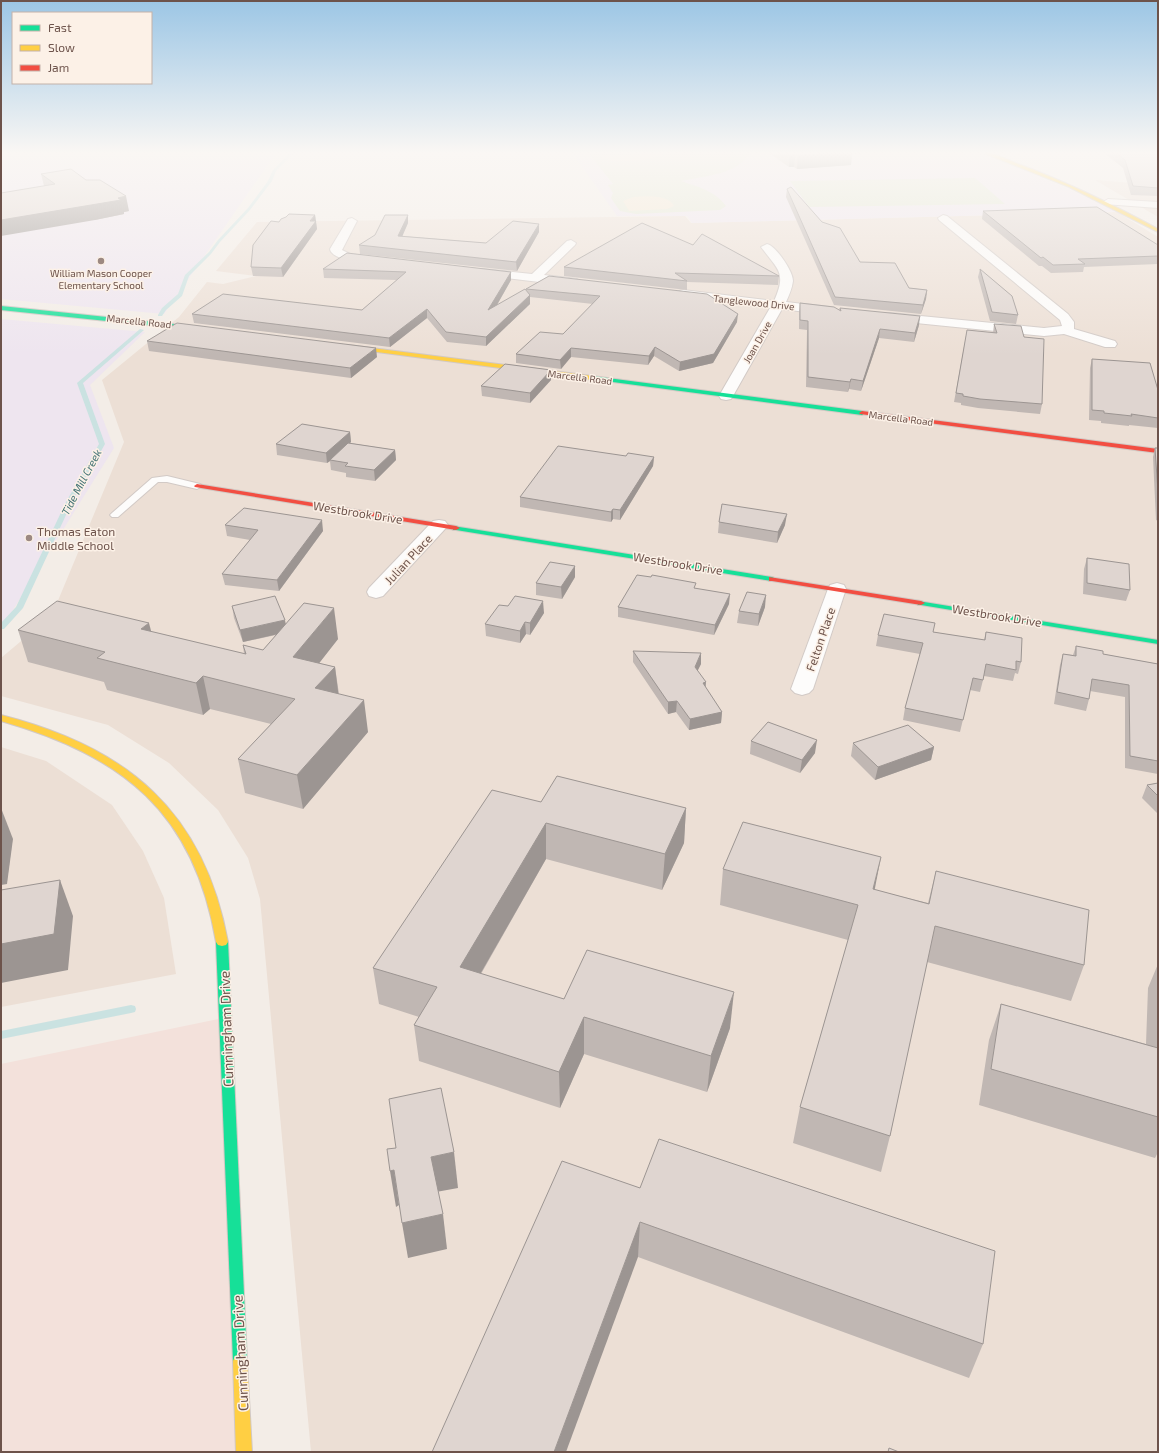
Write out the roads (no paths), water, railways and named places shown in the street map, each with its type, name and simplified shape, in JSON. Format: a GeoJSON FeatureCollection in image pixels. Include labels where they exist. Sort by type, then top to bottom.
{"type":"FeatureCollection","features":[{"type":"Feature","properties":{"kind":"street"},"geometry":{"type":"LineString","coordinates":[[944,219],[1064,317],[1069,326],[1065,330]]}},
{"type":"Feature","properties":{"kind":"street"},"geometry":{"type":"LineString","coordinates":[[1140,219],[1158,231]]}},
{"type":"Feature","properties":{"kind":"street"},"geometry":{"type":"LineString","coordinates":[[352,221],[336,249],[336,252],[348,257],[385,262]]}},
{"type":"Feature","properties":{"kind":"street"},"geometry":{"type":"LineString","coordinates":[[535,278],[571,242]]}},
{"type":"Feature","properties":{"kind":"street","name":"Joan Drive"},"geometry":{"type":"LineString","coordinates":[[726,396],[779,305],[787,286],[788,281],[783,269],[767,247]]}},
{"type":"Feature","properties":{"kind":"street"},"geometry":{"type":"LineString","coordinates":[[472,271],[582,283]]}},
{"type":"Feature","properties":{"kind":"street","name":"Tanglewood Drive"},"geometry":{"type":"LineString","coordinates":[[668,293],[842,312]]}},
{"type":"Feature","properties":{"kind":"street","name":"Marcella Road"},"geometry":{"type":"LineString","coordinates":[[1,308],[130,320],[216,331]]}},
{"type":"Feature","properties":{"kind":"street"},"geometry":{"type":"LineString","coordinates":[[882,316],[1033,331],[1050,332],[1065,330],[1110,344]]}},
{"type":"Feature","properties":{"kind":"street","name":"Marcella Road"},"geometry":{"type":"LineString","coordinates":[[341,347],[1158,451]]}},
{"type":"Feature","properties":{"kind":"street","name":"Westbrook Drive"},"geometry":{"type":"LineString","coordinates":[[197,486],[1158,642]]}},
{"type":"Feature","properties":{"kind":"street","name":"Julian Place"},"geometry":{"type":"LineString","coordinates":[[376,592],[439,525]]}},
{"type":"Feature","properties":{"kind":"street","name":"Felton Place"},"geometry":{"type":"LineString","coordinates":[[802,689],[837,589]]}},
{"type":"Feature","properties":{"kind":"street","name":"Cunningham Drive"},"geometry":{"type":"LineString","coordinates":[[1,718],[53,736],[86,751],[122,771],[150,796],[175,823],[197,858],[209,882],[217,910],[224,980],[244,1452]]}},
{"type":"Feature","properties":{"kind":"lane"},"geometry":{"type":"LineString","coordinates":[[115,515],[155,480],[167,479],[197,486]]}},
{"type":"Feature","properties":{"kind":"waterway","name":"Tide Mill Creek"},"geometry":{"type":"LineString","coordinates":[[160,315],[164,309],[180,295],[187,276],[210,253],[240,219]]}},
{"type":"Feature","properties":{"kind":"waterway","name":"Tide Mill Creek"},"geometry":{"type":"LineString","coordinates":[[1,627],[19,608],[69,502],[102,444],[80,383],[142,330]]}},
{"type":"Feature","properties":{"kind":"waterway"},"geometry":{"type":"LineString","coordinates":[[1,1035],[131,1009]]}},
{"type":"Feature","properties":{"kind":"place","name":"William Mason Cooper Elementary School"},"geometry":{"type":"Point","coordinates":[101,261]}},
{"type":"Feature","properties":{"kind":"place","name":"Thomas Eaton Middle School"},"geometry":{"type":"Point","coordinates":[29,538]}}]}
